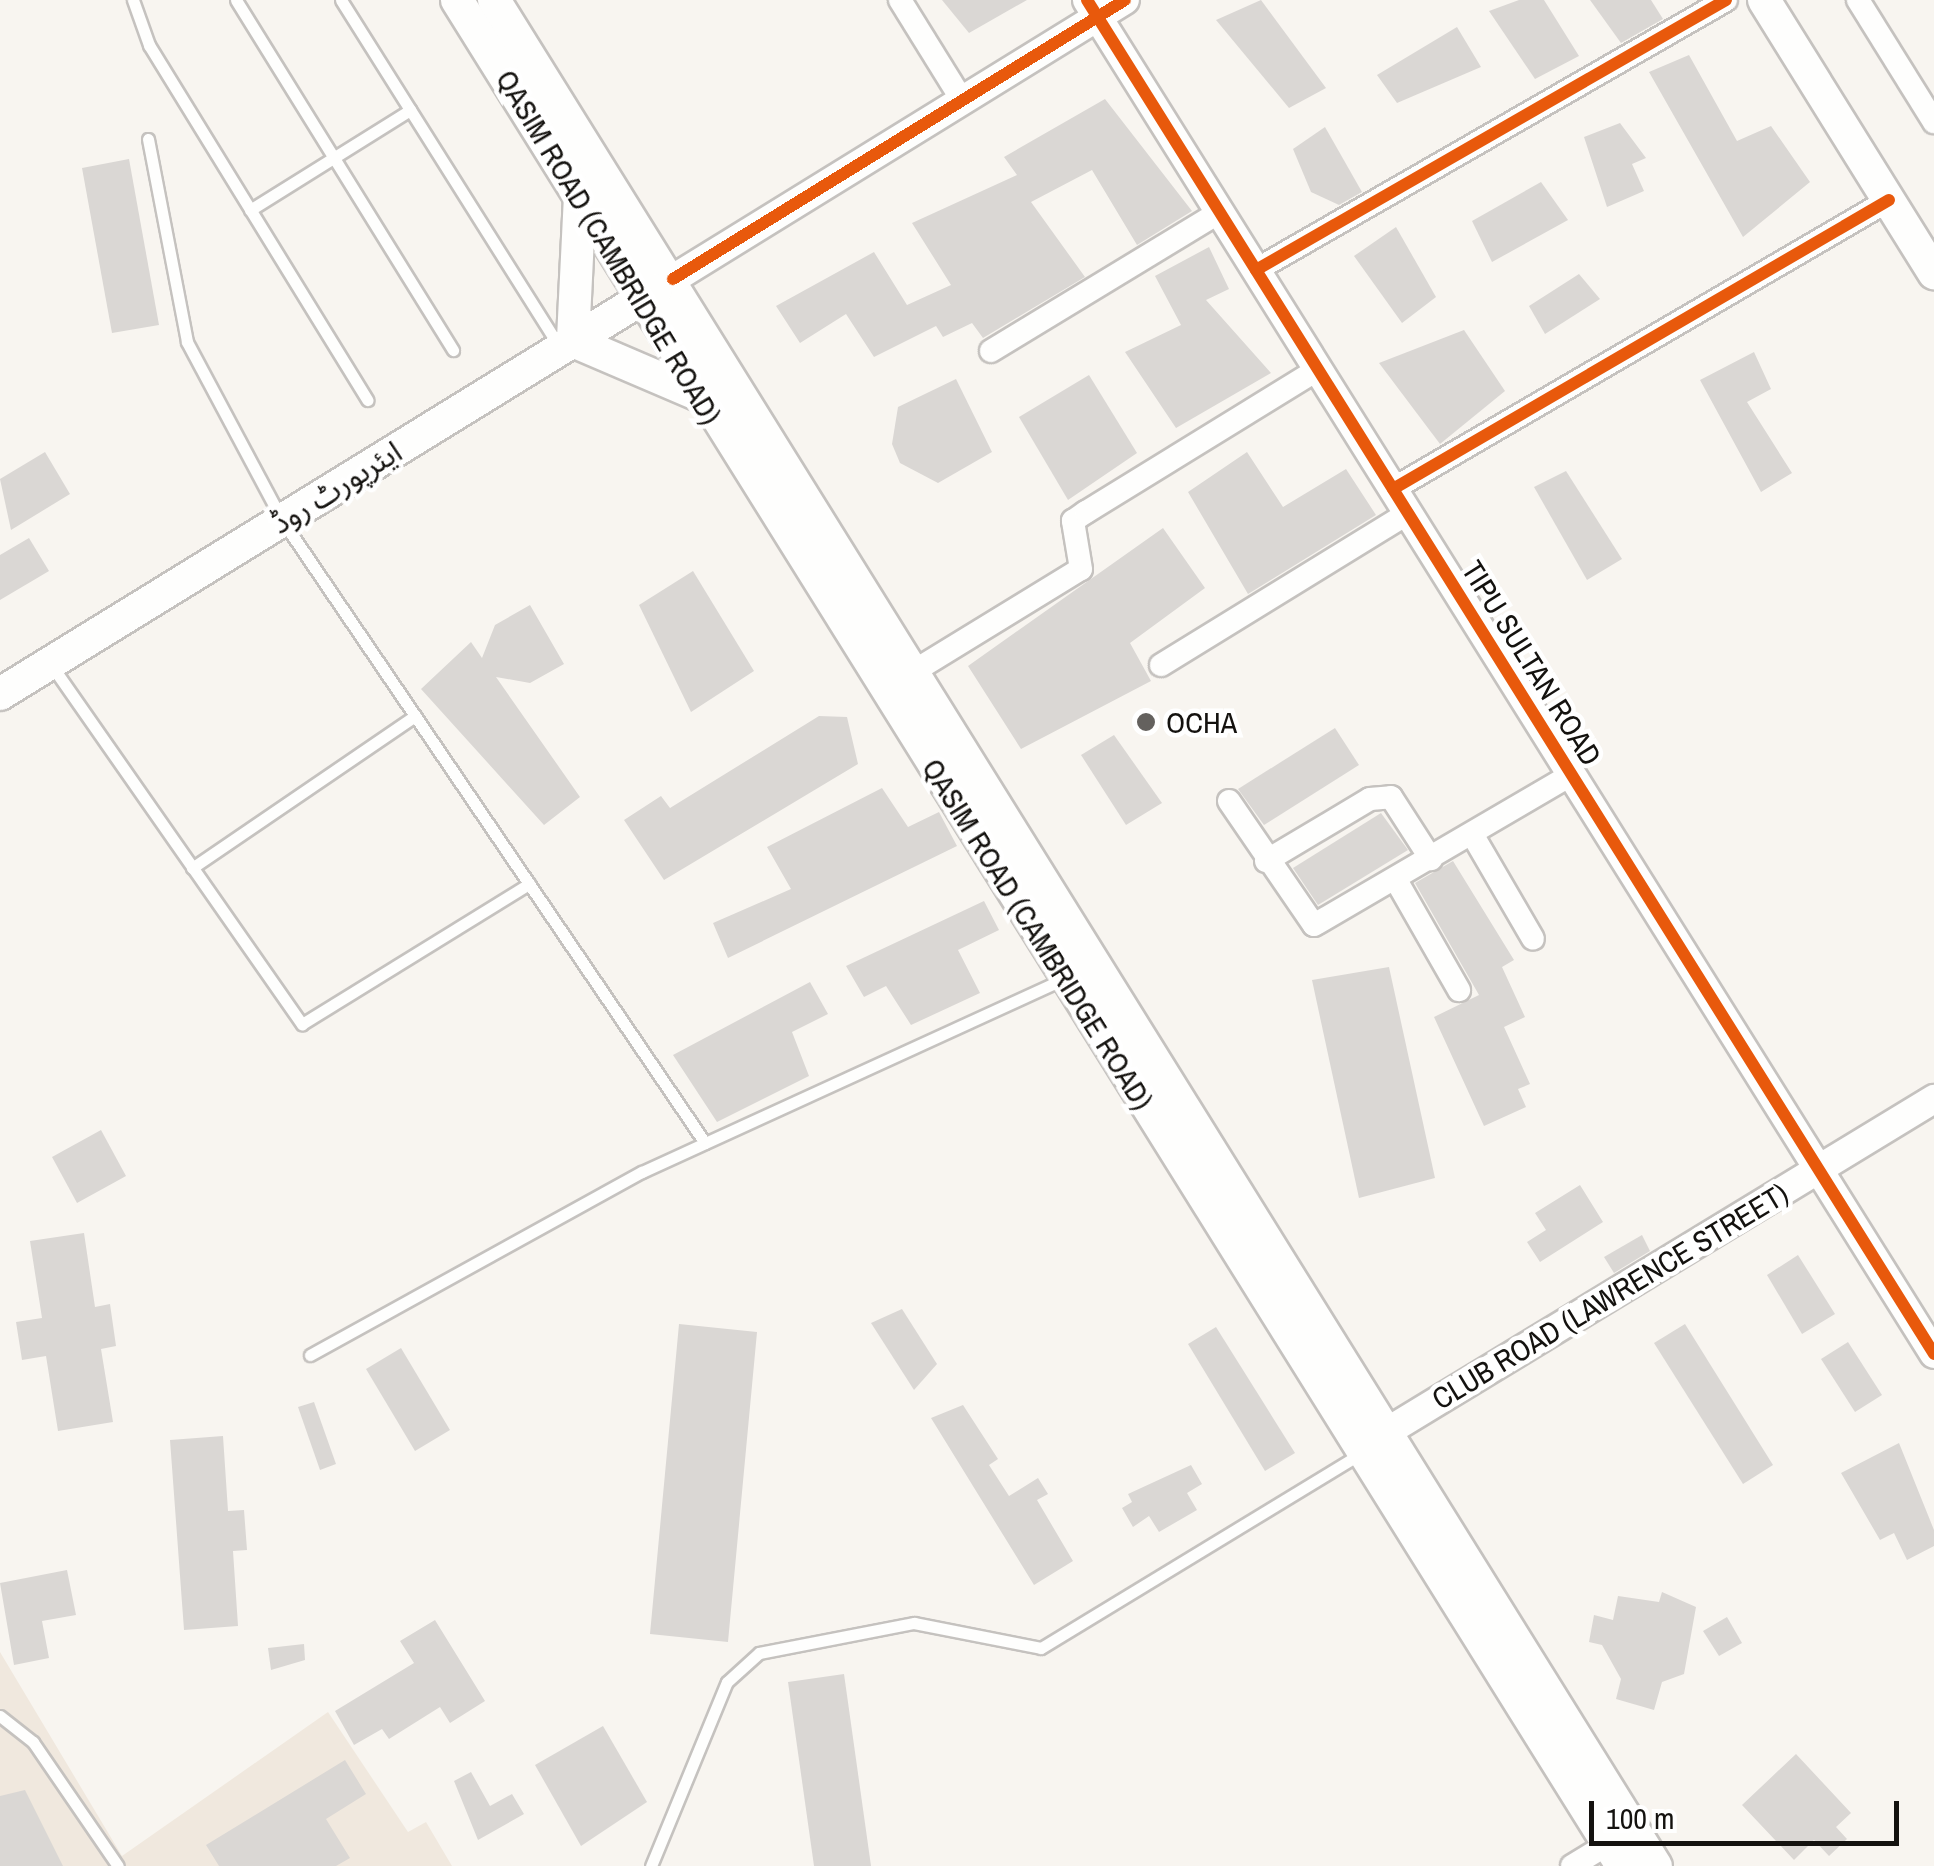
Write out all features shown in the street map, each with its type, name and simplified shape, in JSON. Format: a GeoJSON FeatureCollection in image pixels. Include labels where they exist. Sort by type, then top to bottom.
{"type":"FeatureCollection","features":[{"type":"Feature","properties":{"kind":"main road","name":"QASIM ROAD (CAMBRIDGE ROAD)"},"geometry":{"type":"LineString","coordinates":[[457,0],[580,196],[698,396],[1614,1855]]}},
{"type":"Feature","properties":{"kind":"main road","name":"QASIM ROAD (CAMBRIDGE ROAD)"},"geometry":{"type":"LineString","coordinates":[[494,0],[1390,1430],[1656,1866]]}},
{"type":"Feature","properties":{"kind":"main road"},"geometry":{"type":"LineString","coordinates":[[1764,0],[1934,273]]}},
{"type":"Feature","properties":{"kind":"main road"},"geometry":{"type":"LineString","coordinates":[[580,196],[566,345],[698,396]]}},
{"type":"Feature","properties":{"kind":"main road","name":"ایئرپورٹ روڈ"},"geometry":{"type":"LineString","coordinates":[[0,694],[672,279]]}},
{"type":"Feature","properties":{"kind":"street"},"geometry":{"type":"LineString","coordinates":[[900,0],[962,100]]}},
{"type":"Feature","properties":{"kind":"street"},"geometry":{"type":"LineString","coordinates":[[672,279],[962,100],[1092,8],[1124,0]]}},
{"type":"Feature","properties":{"kind":"street"},"geometry":{"type":"LineString","coordinates":[[1256,270],[1726,0]]}},
{"type":"Feature","properties":{"kind":"street"},"geometry":{"type":"LineString","coordinates":[[1858,0],[1934,122]]}},
{"type":"Feature","properties":{"kind":"street","name":"TIPU SULTAN ROAD"},"geometry":{"type":"LineString","coordinates":[[1092,8],[1934,1354]]}},
{"type":"Feature","properties":{"kind":"street"},"geometry":{"type":"LineString","coordinates":[[1161,665],[1401,501],[1889,200]]}},
{"type":"Feature","properties":{"kind":"street"},"geometry":{"type":"LineString","coordinates":[[991,351],[1220,212]]}},
{"type":"Feature","properties":{"kind":"street"},"geometry":{"type":"LineString","coordinates":[[916,670],[1081,569],[1074,522],[1086,512],[1318,369]]}},
{"type":"Feature","properties":{"kind":"street"},"geometry":{"type":"LineString","coordinates":[[1229,801],[1314,925],[1572,774]]}},
{"type":"Feature","properties":{"kind":"street"},"geometry":{"type":"LineString","coordinates":[[1266,860],[1370,799],[1391,797],[1431,859]]}},
{"type":"Feature","properties":{"kind":"street"},"geometry":{"type":"LineString","coordinates":[[1472,834],[1533,939]]}},
{"type":"Feature","properties":{"kind":"street"},"geometry":{"type":"LineString","coordinates":[[1396,880],[1459,990]]}},
{"type":"Feature","properties":{"kind":"street","name":"CLUB ROAD (LAWRENCE STREET)"},"geometry":{"type":"LineString","coordinates":[[1390,1430],[1934,1099]]}},
{"type":"Feature","properties":{"kind":"street"},"geometry":{"type":"LineString","coordinates":[[1572,1866],[1614,1855]]}},
{"type":"Feature","properties":{"kind":"lane"},"geometry":{"type":"LineString","coordinates":[[134,0],[149,45],[367,400]]}},
{"type":"Feature","properties":{"kind":"lane"},"geometry":{"type":"LineString","coordinates":[[236,0],[453,350]]}},
{"type":"Feature","properties":{"kind":"lane"},"geometry":{"type":"LineString","coordinates":[[341,0],[566,345]]}},
{"type":"Feature","properties":{"kind":"lane"},"geometry":{"type":"LineString","coordinates":[[250,210],[410,110]]}},
{"type":"Feature","properties":{"kind":"lane"},"geometry":{"type":"LineString","coordinates":[[148,139],[186,342],[282,520],[705,1142]]}},
{"type":"Feature","properties":{"kind":"lane"},"geometry":{"type":"LineString","coordinates":[[51,663],[302,1024],[529,884]]}},
{"type":"Feature","properties":{"kind":"lane"},"geometry":{"type":"LineString","coordinates":[[192,868],[415,716]]}},
{"type":"Feature","properties":{"kind":"lane"},"geometry":{"type":"LineString","coordinates":[[310,1355],[705,1142],[1066,978]]}},
{"type":"Feature","properties":{"kind":"lane"},"geometry":{"type":"LineString","coordinates":[[651,1866],[728,1682],[759,1653],[914,1623],[1040,1648],[1364,1452]]}},
{"type":"Feature","properties":{"kind":"lane"},"geometry":{"type":"LineString","coordinates":[[0,1716],[33,1742],[118,1866]]}},
{"type":"Feature","properties":{"kind":"shaded area"},"geometry":{"type":"Polygon","coordinates":[[[0,1652],[122,1856],[328,1712],[408,1832],[426,1822],[452,1866],[0,1866],[0,1652]]]}},
{"type":"Feature","properties":{"kind":"building"},"geometry":{"type":"Polygon","coordinates":[[[942,0],[1027,0],[969,33],[942,0]]]}},
{"type":"Feature","properties":{"kind":"building"},"geometry":{"type":"Polygon","coordinates":[[[1261,0],[1326,88],[1289,108],[1216,20],[1261,0]]]}},
{"type":"Feature","properties":{"kind":"building"},"geometry":{"type":"Polygon","coordinates":[[[1519,0],[1544,0],[1579,56],[1535,79],[1489,11],[1519,0]]]}},
{"type":"Feature","properties":{"kind":"building"},"geometry":{"type":"Polygon","coordinates":[[[1590,0],[1651,0],[1663,19],[1621,43],[1590,0]]]}},
{"type":"Feature","properties":{"kind":"building"},"geometry":{"type":"Polygon","coordinates":[[[1457,27],[1481,67],[1397,103],[1377,75],[1457,27]]]}},
{"type":"Feature","properties":{"kind":"building"},"geometry":{"type":"Polygon","coordinates":[[[1689,55],[1737,141],[1771,126],[1810,182],[1743,237],[1649,72],[1689,55]]]}},
{"type":"Feature","properties":{"kind":"building"},"geometry":{"type":"Polygon","coordinates":[[[1105,99],[1192,211],[1137,245],[1092,170],[1031,202],[1085,277],[983,338],[972,323],[943,337],[936,326],[874,357],[846,314],[800,343],[776,306],[874,252],[907,305],[951,285],[912,223],[1017,175],[1004,157],[1105,99]]]}},
{"type":"Feature","properties":{"kind":"building"},"geometry":{"type":"Polygon","coordinates":[[[1620,123],[1646,158],[1632,164],[1644,191],[1607,207],[1584,137],[1620,123]]]}},
{"type":"Feature","properties":{"kind":"building"},"geometry":{"type":"Polygon","coordinates":[[[1325,127],[1362,192],[1339,205],[1311,192],[1293,149],[1325,127]]]}},
{"type":"Feature","properties":{"kind":"building"},"geometry":{"type":"Polygon","coordinates":[[[129,159],[159,325],[112,333],[82,168],[129,159]]]}},
{"type":"Feature","properties":{"kind":"building"},"geometry":{"type":"Polygon","coordinates":[[[1541,182],[1568,220],[1492,262],[1472,221],[1541,182]]]}},
{"type":"Feature","properties":{"kind":"building"},"geometry":{"type":"Polygon","coordinates":[[[1396,227],[1436,297],[1402,323],[1354,256],[1396,227]]]}},
{"type":"Feature","properties":{"kind":"building"},"geometry":{"type":"Polygon","coordinates":[[[1209,247],[1229,289],[1206,300],[1271,373],[1176,428],[1125,352],[1181,325],[1155,276],[1209,247]]]}},
{"type":"Feature","properties":{"kind":"building"},"geometry":{"type":"Polygon","coordinates":[[[1579,274],[1600,299],[1545,334],[1529,306],[1579,274]]]}},
{"type":"Feature","properties":{"kind":"building"},"geometry":{"type":"Polygon","coordinates":[[[1464,330],[1505,391],[1440,444],[1379,363],[1464,330]]]}},
{"type":"Feature","properties":{"kind":"building"},"geometry":{"type":"Polygon","coordinates":[[[1754,352],[1771,389],[1747,402],[1792,473],[1761,492],[1700,380],[1754,352]]]}},
{"type":"Feature","properties":{"kind":"building"},"geometry":{"type":"Polygon","coordinates":[[[1089,375],[1137,453],[1068,500],[1019,417],[1089,375]]]}},
{"type":"Feature","properties":{"kind":"building"},"geometry":{"type":"Polygon","coordinates":[[[956,379],[992,452],[938,483],[900,463],[892,444],[898,407],[956,379]]]}},
{"type":"Feature","properties":{"kind":"building"},"geometry":{"type":"Polygon","coordinates":[[[45,452],[70,494],[11,530],[0,479],[45,452]]]}},
{"type":"Feature","properties":{"kind":"building"},"geometry":{"type":"Polygon","coordinates":[[[1247,452],[1283,507],[1346,469],[1376,515],[1248,594],[1188,492],[1247,452]]]}},
{"type":"Feature","properties":{"kind":"building"},"geometry":{"type":"Polygon","coordinates":[[[1566,471],[1622,559],[1587,580],[1534,487],[1566,471]]]}},
{"type":"Feature","properties":{"kind":"building"},"geometry":{"type":"Polygon","coordinates":[[[1163,528],[1205,588],[1130,643],[1151,681],[1021,749],[968,666],[1163,528]]]}},
{"type":"Feature","properties":{"kind":"building"},"geometry":{"type":"Polygon","coordinates":[[[29,538],[49,571],[0,600],[0,555],[29,538]]]}},
{"type":"Feature","properties":{"kind":"building"},"geometry":{"type":"Polygon","coordinates":[[[693,571],[754,671],[691,712],[639,605],[693,571]]]}},
{"type":"Feature","properties":{"kind":"building"},"geometry":{"type":"Polygon","coordinates":[[[530,605],[564,664],[530,683],[496,677],[580,797],[544,825],[421,689],[471,642],[482,658],[495,625],[530,605]]]}},
{"type":"Feature","properties":{"kind":"building"},"geometry":{"type":"Polygon","coordinates":[[[819,716],[847,717],[858,764],[664,880],[624,820],[661,796],[670,808],[819,716]]]}},
{"type":"Feature","properties":{"kind":"building"},"geometry":{"type":"Polygon","coordinates":[[[1335,728],[1359,765],[1264,825],[1238,789],[1335,728]]]}},
{"type":"Feature","properties":{"kind":"building"},"geometry":{"type":"Polygon","coordinates":[[[1114,735],[1162,803],[1126,825],[1081,755],[1114,735]]]}},
{"type":"Feature","properties":{"kind":"building"},"geometry":{"type":"Polygon","coordinates":[[[882,788],[908,827],[939,812],[957,846],[728,958],[713,923],[791,889],[767,847],[882,788]]]}},
{"type":"Feature","properties":{"kind":"building"},"geometry":{"type":"Polygon","coordinates":[[[1381,813],[1408,850],[1318,905],[1293,868],[1381,813]]]}},
{"type":"Feature","properties":{"kind":"building"},"geometry":{"type":"Polygon","coordinates":[[[1453,861],[1514,960],[1502,967],[1525,1017],[1504,1027],[1530,1084],[1518,1089],[1526,1107],[1484,1126],[1434,1017],[1479,995],[1415,883],[1453,861]]]}},
{"type":"Feature","properties":{"kind":"building"},"geometry":{"type":"Polygon","coordinates":[[[984,901],[999,930],[958,950],[980,993],[911,1025],[886,986],[864,997],[846,966],[984,901]]]}},
{"type":"Feature","properties":{"kind":"building"},"geometry":{"type":"Polygon","coordinates":[[[1389,967],[1435,1178],[1359,1198],[1312,980],[1389,967]]]}},
{"type":"Feature","properties":{"kind":"building"},"geometry":{"type":"Polygon","coordinates":[[[810,982],[828,1014],[792,1032],[809,1076],[717,1122],[673,1055],[810,982]]]}},
{"type":"Feature","properties":{"kind":"building"},"geometry":{"type":"Polygon","coordinates":[[[101,1130],[126,1176],[77,1203],[52,1157],[101,1130]]]}},
{"type":"Feature","properties":{"kind":"building"},"geometry":{"type":"Polygon","coordinates":[[[1580,1185],[1603,1222],[1540,1262],[1527,1242],[1546,1230],[1535,1213],[1580,1185]]]}},
{"type":"Feature","properties":{"kind":"building"},"geometry":{"type":"Polygon","coordinates":[[[84,1233],[95,1307],[110,1304],[116,1346],[101,1349],[113,1422],[58,1431],[46,1356],[22,1360],[16,1322],[42,1318],[30,1241],[84,1233]]]}},
{"type":"Feature","properties":{"kind":"building"},"geometry":{"type":"Polygon","coordinates":[[[1642,1235],[1650,1251],[1614,1273],[1604,1257],[1642,1235]]]}},
{"type":"Feature","properties":{"kind":"building"},"geometry":{"type":"Polygon","coordinates":[[[1798,1255],[1835,1314],[1802,1334],[1767,1275],[1798,1255]]]}},
{"type":"Feature","properties":{"kind":"building"},"geometry":{"type":"Polygon","coordinates":[[[902,1309],[937,1364],[914,1390],[871,1323],[902,1309]]]}},
{"type":"Feature","properties":{"kind":"building"},"geometry":{"type":"Polygon","coordinates":[[[679,1324],[757,1332],[728,1642],[650,1634],[679,1324]]]}},
{"type":"Feature","properties":{"kind":"building"},"geometry":{"type":"Polygon","coordinates":[[[1685,1324],[1773,1465],[1743,1484],[1654,1343],[1685,1324]]]}},
{"type":"Feature","properties":{"kind":"building"},"geometry":{"type":"Polygon","coordinates":[[[1216,1327],[1295,1453],[1265,1471],[1188,1344],[1216,1327]]]}},
{"type":"Feature","properties":{"kind":"building"},"geometry":{"type":"Polygon","coordinates":[[[1848,1342],[1882,1395],[1855,1412],[1821,1359],[1848,1342]]]}},
{"type":"Feature","properties":{"kind":"building"},"geometry":{"type":"Polygon","coordinates":[[[401,1348],[450,1430],[415,1451],[366,1369],[401,1348]]]}},
{"type":"Feature","properties":{"kind":"building"},"geometry":{"type":"Polygon","coordinates":[[[314,1402],[336,1464],[320,1470],[298,1407],[314,1402]]]}},
{"type":"Feature","properties":{"kind":"building"},"geometry":{"type":"Polygon","coordinates":[[[963,1405],[998,1459],[989,1465],[1009,1496],[1038,1478],[1048,1494],[1037,1500],[1073,1561],[1034,1585],[931,1418],[963,1405]]]}},
{"type":"Feature","properties":{"kind":"building"},"geometry":{"type":"Polygon","coordinates":[[[223,1436],[228,1511],[244,1510],[247,1550],[233,1551],[238,1626],[184,1630],[170,1440],[223,1436]]]}},
{"type":"Feature","properties":{"kind":"building"},"geometry":{"type":"Polygon","coordinates":[[[1899,1443],[1934,1530],[1934,1546],[1907,1560],[1894,1533],[1880,1540],[1841,1473],[1899,1443]]]}},
{"type":"Feature","properties":{"kind":"building"},"geometry":{"type":"Polygon","coordinates":[[[1191,1465],[1202,1484],[1187,1493],[1197,1510],[1159,1532],[1149,1516],[1133,1527],[1122,1508],[1132,1502],[1128,1494],[1191,1465]]]}},
{"type":"Feature","properties":{"kind":"building"},"geometry":{"type":"Polygon","coordinates":[[[67,1570],[76,1615],[42,1621],[49,1658],[14,1665],[0,1583],[67,1570]]]}},
{"type":"Feature","properties":{"kind":"building"},"geometry":{"type":"Polygon","coordinates":[[[1662,1592],[1696,1607],[1684,1674],[1662,1682],[1654,1710],[1616,1699],[1621,1679],[1602,1645],[1589,1642],[1594,1615],[1613,1620],[1618,1596],[1659,1602],[1662,1592]]]}},
{"type":"Feature","properties":{"kind":"building"},"geometry":{"type":"Polygon","coordinates":[[[1727,1617],[1742,1643],[1719,1656],[1703,1631],[1727,1617]]]}},
{"type":"Feature","properties":{"kind":"building"},"geometry":{"type":"Polygon","coordinates":[[[435,1620],[485,1701],[450,1723],[440,1707],[389,1739],[382,1729],[354,1745],[335,1711],[414,1663],[400,1641],[435,1620]]]}},
{"type":"Feature","properties":{"kind":"building"},"geometry":{"type":"Polygon","coordinates":[[[304,1644],[305,1660],[271,1670],[268,1648],[304,1644]]]}},
{"type":"Feature","properties":{"kind":"building"},"geometry":{"type":"Polygon","coordinates":[[[844,1674],[871,1866],[814,1866],[788,1682],[844,1674]]]}},
{"type":"Feature","properties":{"kind":"building"},"geometry":{"type":"Polygon","coordinates":[[[603,1726],[647,1802],[581,1846],[535,1765],[603,1726]]]}},
{"type":"Feature","properties":{"kind":"building"},"geometry":{"type":"Polygon","coordinates":[[[1796,1754],[1851,1813],[1836,1827],[1847,1839],[1829,1856],[1814,1840],[1794,1860],[1742,1805],[1796,1754]]]}},
{"type":"Feature","properties":{"kind":"building"},"geometry":{"type":"Polygon","coordinates":[[[345,1760],[366,1794],[326,1819],[350,1858],[336,1866],[219,1866],[206,1845],[345,1760]]]}},
{"type":"Feature","properties":{"kind":"building"},"geometry":{"type":"Polygon","coordinates":[[[471,1772],[490,1806],[512,1794],[524,1814],[478,1840],[454,1781],[471,1772]]]}},
{"type":"Feature","properties":{"kind":"building"},"geometry":{"type":"Polygon","coordinates":[[[25,1790],[63,1866],[0,1866],[0,1796],[25,1790]]]}},
{"type":"Feature","properties":{"kind":"cycle path"},"geometry":{"type":"LineString","coordinates":[[1087,0],[1934,1354]]}},
{"type":"Feature","properties":{"kind":"cycle path"},"geometry":{"type":"LineString","coordinates":[[673,279],[1125,0]]}},
{"type":"Feature","properties":{"kind":"cycle path"},"geometry":{"type":"LineString","coordinates":[[1256,270],[1726,0]]}},
{"type":"Feature","properties":{"kind":"cycle path"},"geometry":{"type":"LineString","coordinates":[[1393,489],[1889,200]]}},
{"type":"Feature","properties":{"kind":"place","name":"OCHA"},"geometry":{"type":"Point","coordinates":[1146,722]}}]}
